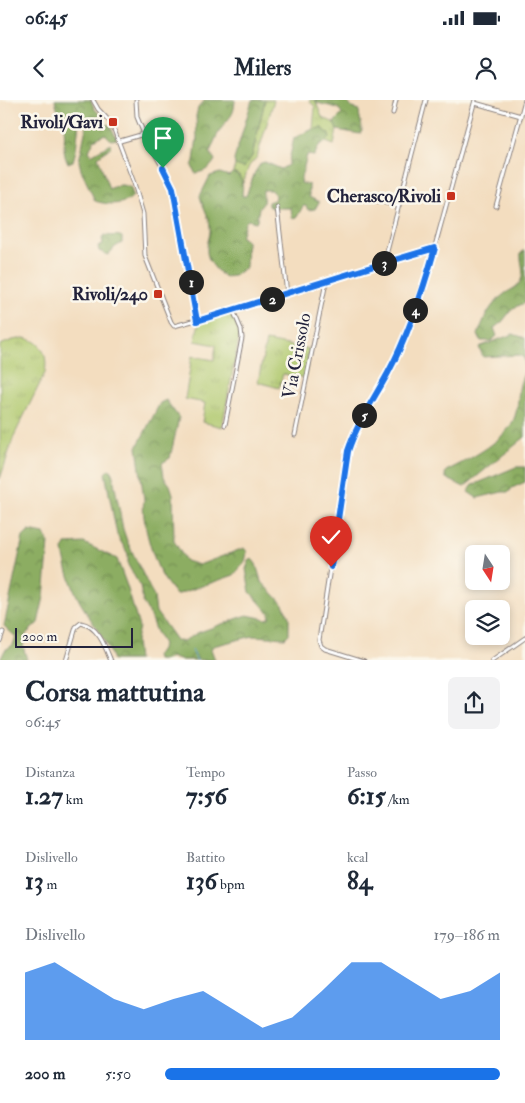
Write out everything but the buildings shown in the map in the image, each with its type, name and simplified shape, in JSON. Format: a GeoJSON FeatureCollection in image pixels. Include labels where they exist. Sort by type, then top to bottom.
{"type":"FeatureCollection","features":[{"type":"Feature","properties":{"kind":"street"},"geometry":{"type":"LineString","coordinates":[[93,100],[98,109],[110,121],[120,141],[142,209],[144,256],[173,326],[177,327],[435,248]]}},
{"type":"Feature","properties":{"kind":"street"},"geometry":{"type":"LineString","coordinates":[[136,100],[137,117],[144,134],[172,184],[197,321]]}},
{"type":"Feature","properties":{"kind":"street"},"geometry":{"type":"LineString","coordinates":[[393,113],[396,100]]}},
{"type":"Feature","properties":{"kind":"street"},"geometry":{"type":"LineString","coordinates":[[384,263],[426,100]]}},
{"type":"Feature","properties":{"kind":"street"},"geometry":{"type":"LineString","coordinates":[[496,206],[525,100]]}},
{"type":"Feature","properties":{"kind":"street"},"geometry":{"type":"LineString","coordinates":[[364,660],[325,649],[321,646],[319,640],[348,451],[353,435],[389,372],[423,290],[475,101],[521,116]]}},
{"type":"Feature","properties":{"kind":"street"},"geometry":{"type":"LineString","coordinates":[[120,141],[144,134]]}},
{"type":"Feature","properties":{"kind":"street"},"geometry":{"type":"LineString","coordinates":[[352,194],[399,206]]}},
{"type":"Feature","properties":{"kind":"street"},"geometry":{"type":"LineString","coordinates":[[277,207],[287,294]]}},
{"type":"Feature","properties":{"kind":"street","name":"Via Crissolo"},"geometry":{"type":"LineString","coordinates":[[295,435],[326,282]]}},
{"type":"Feature","properties":{"kind":"street"},"geometry":{"type":"LineString","coordinates":[[225,425],[242,335],[233,310]]}},
{"type":"Feature","properties":{"kind":"street"},"geometry":{"type":"LineString","coordinates":[[66,660],[76,627],[78,624],[83,623],[97,633],[111,660]]}},
{"type":"Feature","properties":{"kind":"street"},"geometry":{"type":"LineString","coordinates":[[0,641],[2,632]]}},
{"type":"Feature","properties":{"kind":"street"},"geometry":{"type":"LineString","coordinates":[[492,660],[525,638]]}},
{"type":"Feature","properties":{"kind":"green space"},"geometry":{"type":"Polygon","coordinates":[[[55,100],[91,100],[94,108],[100,115],[98,117],[98,124],[110,125],[117,139],[111,140],[105,134],[94,140],[89,151],[91,155],[110,144],[112,146],[98,157],[109,189],[120,185],[131,188],[133,196],[125,202],[115,204],[95,201],[79,161],[87,123],[83,119],[79,121],[73,161],[68,163],[65,155],[63,124],[55,100]]]}},
{"type":"Feature","properties":{"kind":"green space"},"geometry":{"type":"Polygon","coordinates":[[[205,100],[235,100],[232,114],[219,132],[210,152],[215,160],[206,170],[195,173],[192,166],[197,137],[196,116],[198,108],[205,100]]]}},
{"type":"Feature","properties":{"kind":"green space"},"geometry":{"type":"Polygon","coordinates":[[[252,100],[265,100],[252,156],[244,168],[235,165],[234,160],[252,100]]]}},
{"type":"Feature","properties":{"kind":"green space"},"geometry":{"type":"Polygon","coordinates":[[[265,100],[274,100],[257,157],[249,166],[243,183],[239,175],[233,172],[235,165],[244,167],[252,156],[265,100]]]}},
{"type":"Feature","properties":{"kind":"green space"},"geometry":{"type":"Polygon","coordinates":[[[309,100],[315,100],[322,117],[334,123],[337,130],[334,145],[326,142],[330,138],[328,133],[322,128],[313,129],[315,107],[309,100]]]}},
{"type":"Feature","properties":{"kind":"green space"},"geometry":{"type":"Polygon","coordinates":[[[315,100],[346,100],[352,108],[359,110],[362,131],[360,134],[337,130],[334,123],[342,113],[338,108],[317,103],[315,100]]]}},
{"type":"Feature","properties":{"kind":"green space"},"geometry":{"type":"Polygon","coordinates":[[[322,128],[328,133],[330,138],[320,144],[314,156],[307,155],[301,178],[301,183],[309,185],[309,197],[319,202],[315,209],[308,210],[306,206],[303,206],[297,217],[292,218],[291,208],[273,208],[268,206],[268,202],[274,200],[275,195],[271,190],[263,190],[263,202],[259,208],[257,220],[256,222],[248,220],[245,223],[241,237],[247,241],[246,267],[234,276],[225,277],[213,265],[207,253],[210,226],[200,196],[210,176],[220,173],[229,176],[233,172],[237,174],[241,179],[242,196],[246,196],[255,172],[261,163],[265,162],[281,169],[288,165],[294,138],[313,129],[322,128]]]}},
{"type":"Feature","properties":{"kind":"green space"},"geometry":{"type":"Polygon","coordinates":[[[104,235],[122,237],[122,243],[115,247],[108,255],[99,251],[98,246],[103,244],[102,239],[104,235]]]}},
{"type":"Feature","properties":{"kind":"green space"},"geometry":{"type":"Polygon","coordinates":[[[525,250],[525,303],[513,308],[502,322],[494,328],[497,336],[491,341],[481,341],[478,335],[491,308],[498,299],[518,285],[521,280],[523,273],[521,253],[525,250]]]}},
{"type":"Feature","properties":{"kind":"green space"},"geometry":{"type":"Polygon","coordinates":[[[232,313],[240,333],[222,427],[202,422],[205,403],[185,399],[192,356],[214,360],[216,345],[195,341],[199,322],[232,313]]]}},
{"type":"Feature","properties":{"kind":"green space"},"geometry":{"type":"Polygon","coordinates":[[[513,334],[525,338],[525,365],[524,358],[519,355],[483,357],[479,347],[513,334]]]}},
{"type":"Feature","properties":{"kind":"green space"},"geometry":{"type":"Polygon","coordinates":[[[24,338],[36,342],[43,350],[46,361],[45,373],[14,436],[0,479],[0,345],[24,338]]]}},
{"type":"Feature","properties":{"kind":"green space"},"geometry":{"type":"Polygon","coordinates":[[[266,341],[310,349],[305,378],[283,374],[279,388],[258,382],[266,341]]]}},
{"type":"Feature","properties":{"kind":"green space"},"geometry":{"type":"Polygon","coordinates":[[[525,370],[525,437],[464,487],[446,478],[446,471],[496,441],[511,425],[516,413],[519,386],[525,370]]]}},
{"type":"Feature","properties":{"kind":"green space"},"geometry":{"type":"Polygon","coordinates":[[[166,400],[179,418],[170,458],[162,463],[164,477],[170,485],[173,494],[174,541],[186,561],[199,565],[244,548],[247,552],[245,562],[234,575],[176,595],[160,572],[146,529],[137,447],[160,403],[166,400]]]}},
{"type":"Feature","properties":{"kind":"green space"},"geometry":{"type":"Polygon","coordinates":[[[516,467],[525,467],[525,482],[512,488],[509,492],[477,498],[468,492],[473,485],[516,467]]]}},
{"type":"Feature","properties":{"kind":"green space"},"geometry":{"type":"Polygon","coordinates":[[[109,469],[112,471],[127,541],[154,597],[156,612],[176,640],[182,642],[197,633],[247,615],[266,619],[270,617],[269,613],[250,592],[246,569],[249,561],[252,559],[256,564],[261,581],[283,604],[289,617],[289,634],[285,638],[253,636],[213,646],[211,649],[215,660],[179,660],[170,657],[166,660],[157,660],[156,656],[163,644],[143,603],[140,586],[128,565],[128,554],[117,535],[105,473],[109,469]]]}},
{"type":"Feature","properties":{"kind":"green space"},"geometry":{"type":"Polygon","coordinates":[[[29,531],[44,534],[49,543],[44,597],[38,623],[26,634],[23,646],[27,660],[0,660],[5,650],[13,645],[16,637],[4,626],[23,537],[29,531]]]}},
{"type":"Feature","properties":{"kind":"green space"},"geometry":{"type":"Polygon","coordinates":[[[84,543],[117,559],[139,627],[136,640],[138,660],[113,660],[77,596],[69,576],[63,550],[66,544],[84,543]]]}},
{"type":"Feature","properties":{"kind":"waterway"},"geometry":{"type":"LineString","coordinates":[[192,650],[197,660]]}},
{"type":"Feature","properties":{"kind":"place","name":"Rivoli/Gavi"},"geometry":{"type":"Point","coordinates":[113,122]}},
{"type":"Feature","properties":{"kind":"place","name":"Cherasco/Rivoli"},"geometry":{"type":"Point","coordinates":[451,196]}},
{"type":"Feature","properties":{"kind":"place","name":"Rivoli/240"},"geometry":{"type":"Point","coordinates":[158,294]}},
{"type":"Feature","properties":{"kind":"route"},"geometry":{"type":"LineString","coordinates":[[163,168],[173,188],[197,321],[435,248],[423,290],[389,372],[353,435],[348,451],[331,567]]}}]}
